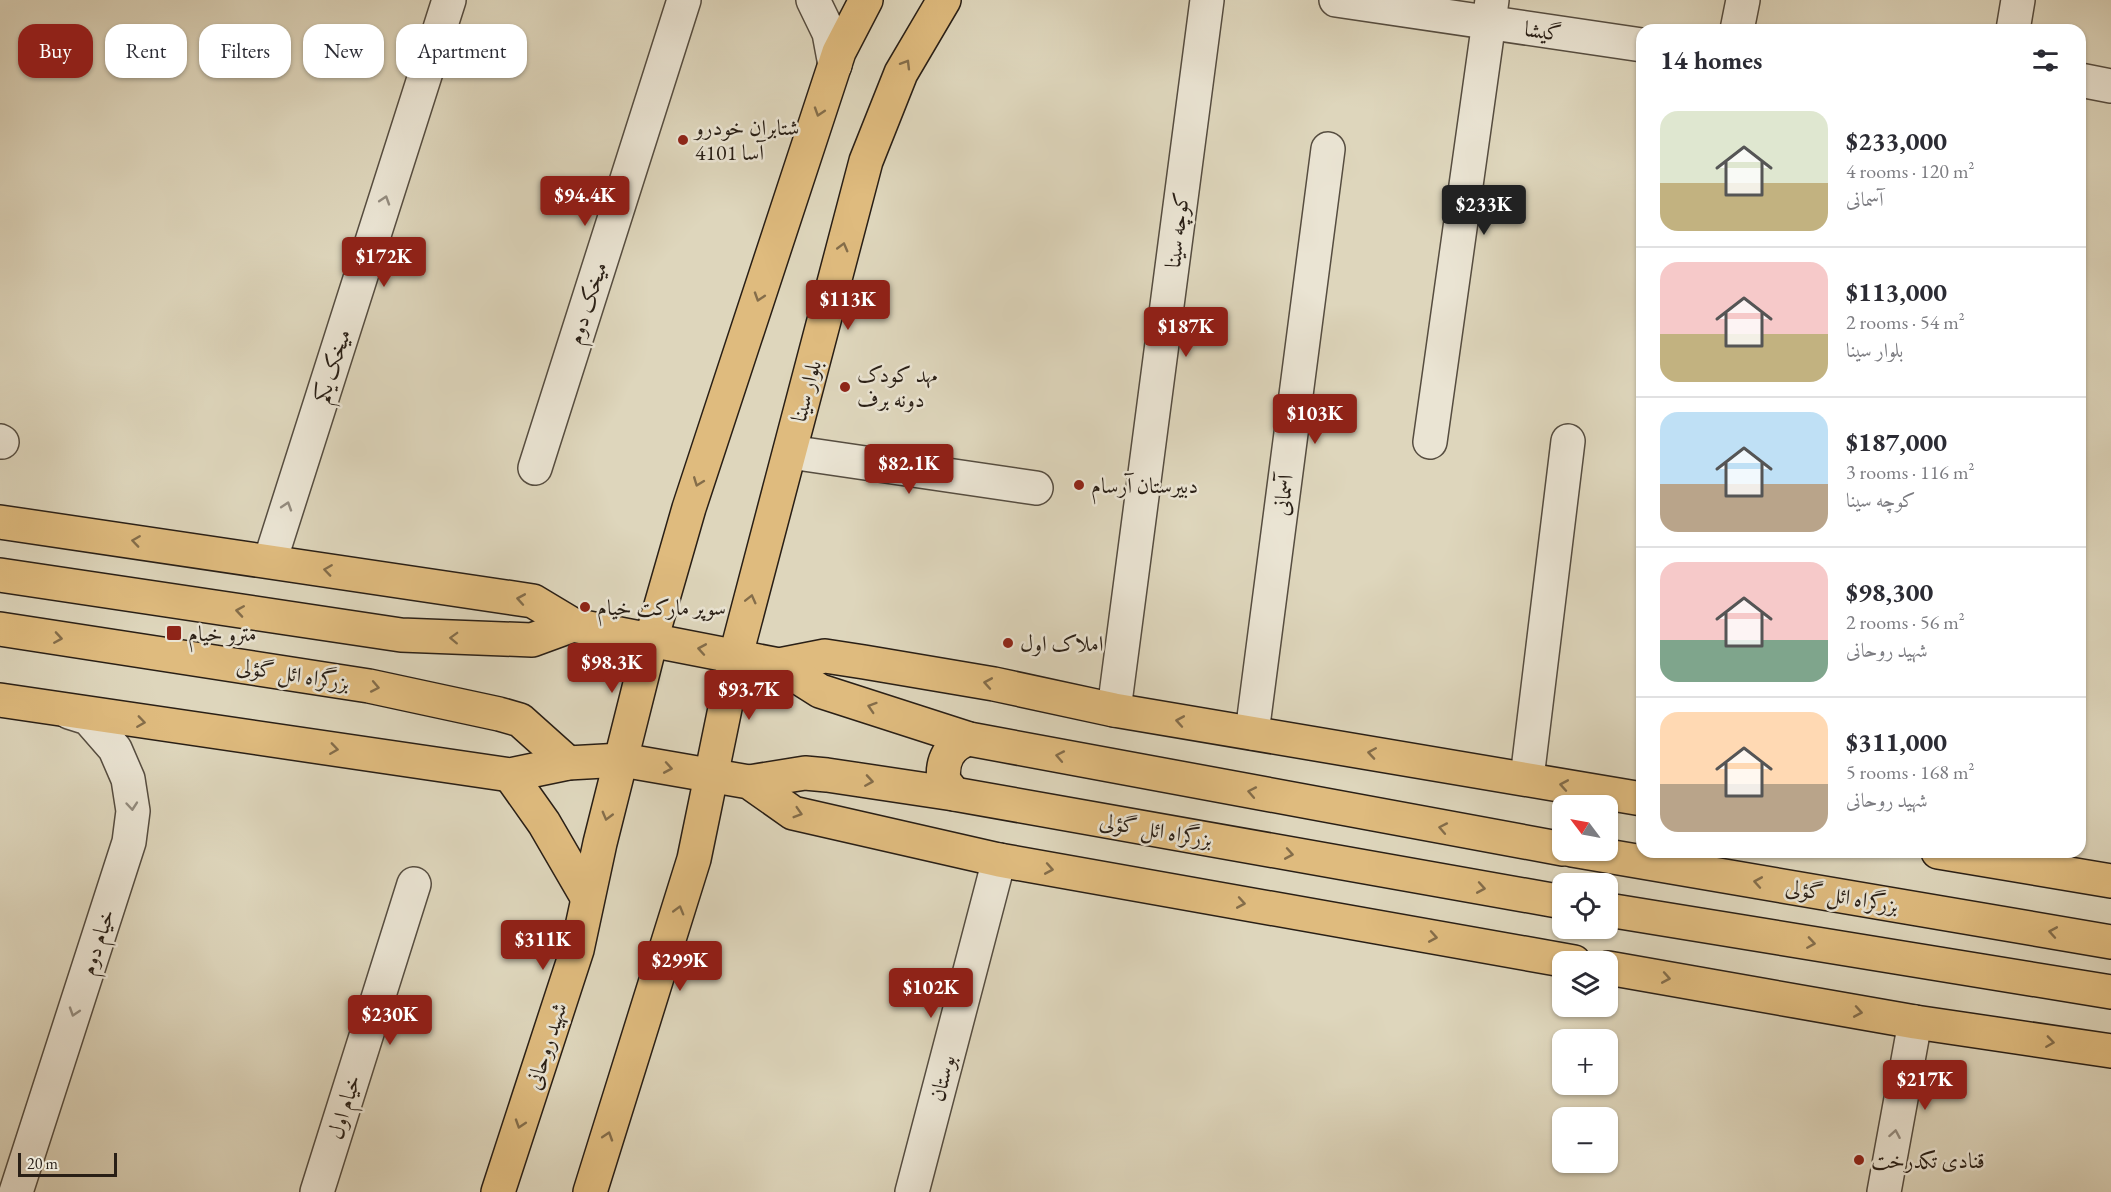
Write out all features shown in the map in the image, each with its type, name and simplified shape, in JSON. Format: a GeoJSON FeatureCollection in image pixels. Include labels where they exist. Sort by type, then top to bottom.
{"type":"FeatureCollection","features":[{"type":"Feature","properties":{"kind":"main road"},"geometry":{"type":"LineString","coordinates":[[651,640],[688,508],[838,52],[866,0]]}},
{"type":"Feature","properties":{"kind":"main road","name":"بلوار سینا"},"geometry":{"type":"LineString","coordinates":[[711,776],[736,655],[866,160],[901,73],[944,0]]}},
{"type":"Feature","properties":{"kind":"main road"},"geometry":{"type":"LineString","coordinates":[[0,522],[533,601],[573,625],[779,665],[820,691],[969,739],[1552,847]]}},
{"type":"Feature","properties":{"kind":"main road"},"geometry":{"type":"LineString","coordinates":[[0,575],[401,635],[532,640],[573,625]]}},
{"type":"Feature","properties":{"kind":"main road","name":"بزرگراه ائل گؤلی"},"geometry":{"type":"LineString","coordinates":[[0,629],[369,686],[499,714],[520,720],[568,763]]}},
{"type":"Feature","properties":{"kind":"main road","name":"شهید روحانی"},"geometry":{"type":"LineString","coordinates":[[498,1192],[577,950],[586,897],[651,640]]}},
{"type":"Feature","properties":{"kind":"main road"},"geometry":{"type":"LineString","coordinates":[[779,665],[825,656],[993,684],[1114,710],[1636,798]]}},
{"type":"Feature","properties":{"kind":"main road"},"geometry":{"type":"LineString","coordinates":[[0,700],[69,712],[488,770],[510,775],[568,763],[622,760],[749,782],[793,813],[999,860],[1552,958]]}},
{"type":"Feature","properties":{"kind":"main road"},"geometry":{"type":"LineString","coordinates":[[954,794],[944,781],[945,761],[954,746],[969,739]]}},
{"type":"Feature","properties":{"kind":"main road","name":"بزرگراه ائل گؤلی"},"geometry":{"type":"LineString","coordinates":[[749,782],[805,773],[954,794],[1552,900]]}},
{"type":"Feature","properties":{"kind":"main road"},"geometry":{"type":"LineString","coordinates":[[510,775],[544,823],[586,897]]}},
{"type":"Feature","properties":{"kind":"main road"},"geometry":{"type":"LineString","coordinates":[[590,1192],[677,919],[694,859],[711,776]]}},
{"type":"Feature","properties":{"kind":"main road","name":"بزرگراه ائل گؤلی"},"geometry":{"type":"LineString","coordinates":[[1618,858],[2111,942]]}},
{"type":"Feature","properties":{"kind":"main road"},"geometry":{"type":"LineString","coordinates":[[1974,858],[2111,881]]}},
{"type":"Feature","properties":{"kind":"main road"},"geometry":{"type":"LineString","coordinates":[[1618,912],[2111,992]]}},
{"type":"Feature","properties":{"kind":"main road"},"geometry":{"type":"LineString","coordinates":[[1618,970],[1915,1022],[2111,1051]]}},
{"type":"Feature","properties":{"kind":"street","name":"میخک یکم"},"geometry":{"type":"LineString","coordinates":[[270,561],[449,0]]}},
{"type":"Feature","properties":{"kind":"street","name":"میخک دوم"},"geometry":{"type":"LineString","coordinates":[[535,468],[684,0]]}},
{"type":"Feature","properties":{"kind":"street"},"geometry":{"type":"LineString","coordinates":[[813,0],[829,33],[835,65]]}},
{"type":"Feature","properties":{"kind":"street","name":"کوچه سینا"},"geometry":{"type":"LineString","coordinates":[[1114,710],[1207,0]]}},
{"type":"Feature","properties":{"kind":"street","name":"گیشا"},"geometry":{"type":"LineString","coordinates":[[1336,0],[1490,11],[1636,44]]}},
{"type":"Feature","properties":{"kind":"street"},"geometry":{"type":"LineString","coordinates":[[1738,24],[1743,0]]}},
{"type":"Feature","properties":{"kind":"street"},"geometry":{"type":"LineString","coordinates":[[2014,24],[2018,0]]}},
{"type":"Feature","properties":{"kind":"street"},"geometry":{"type":"LineString","coordinates":[[1430,442],[1490,11]]}},
{"type":"Feature","properties":{"kind":"street"},"geometry":{"type":"LineString","coordinates":[[2086,81],[2111,86]]}},
{"type":"Feature","properties":{"kind":"street","name":"آسمانی"},"geometry":{"type":"LineString","coordinates":[[1252,733],[1328,149]]}},
{"type":"Feature","properties":{"kind":"street"},"geometry":{"type":"LineString","coordinates":[[1527,778],[1568,441]]}},
{"type":"Feature","properties":{"kind":"street"},"geometry":{"type":"LineString","coordinates":[[790,452],[1036,488]]}},
{"type":"Feature","properties":{"kind":"street","name":"خیام دوم"},"geometry":{"type":"LineString","coordinates":[[15,1192],[129,842],[133,811],[128,779],[115,749],[88,718],[69,712]]}},
{"type":"Feature","properties":{"kind":"street","name":"بوستان"},"geometry":{"type":"LineString","coordinates":[[912,1192],[999,860]]}},
{"type":"Feature","properties":{"kind":"street","name":"خیام اول"},"geometry":{"type":"LineString","coordinates":[[317,1192],[414,884]]}},
{"type":"Feature","properties":{"kind":"street"},"geometry":{"type":"LineString","coordinates":[[1884,1192],[1915,1022]]}},
{"type":"Feature","properties":{"kind":"place","name":"شتابران خودرو 4101 آسا"},"geometry":{"type":"Point","coordinates":[683,140]}},
{"type":"Feature","properties":{"kind":"place","name":"مهد کودک دونه برف"},"geometry":{"type":"Point","coordinates":[845,387]}},
{"type":"Feature","properties":{"kind":"place","name":"دبیرستان آرسام"},"geometry":{"type":"Point","coordinates":[1079,485]}},
{"type":"Feature","properties":{"kind":"place","name":"سوپر مارکت خیام"},"geometry":{"type":"Point","coordinates":[585,607]}},
{"type":"Feature","properties":{"kind":"place","name":"مترو خیام"},"geometry":{"type":"Point","coordinates":[174,633]}},
{"type":"Feature","properties":{"kind":"place","name":"املاک اول"},"geometry":{"type":"Point","coordinates":[1008,643]}},
{"type":"Feature","properties":{"kind":"place","name":"قنادی تکدرخت"},"geometry":{"type":"Point","coordinates":[1859,1160]}}]}
